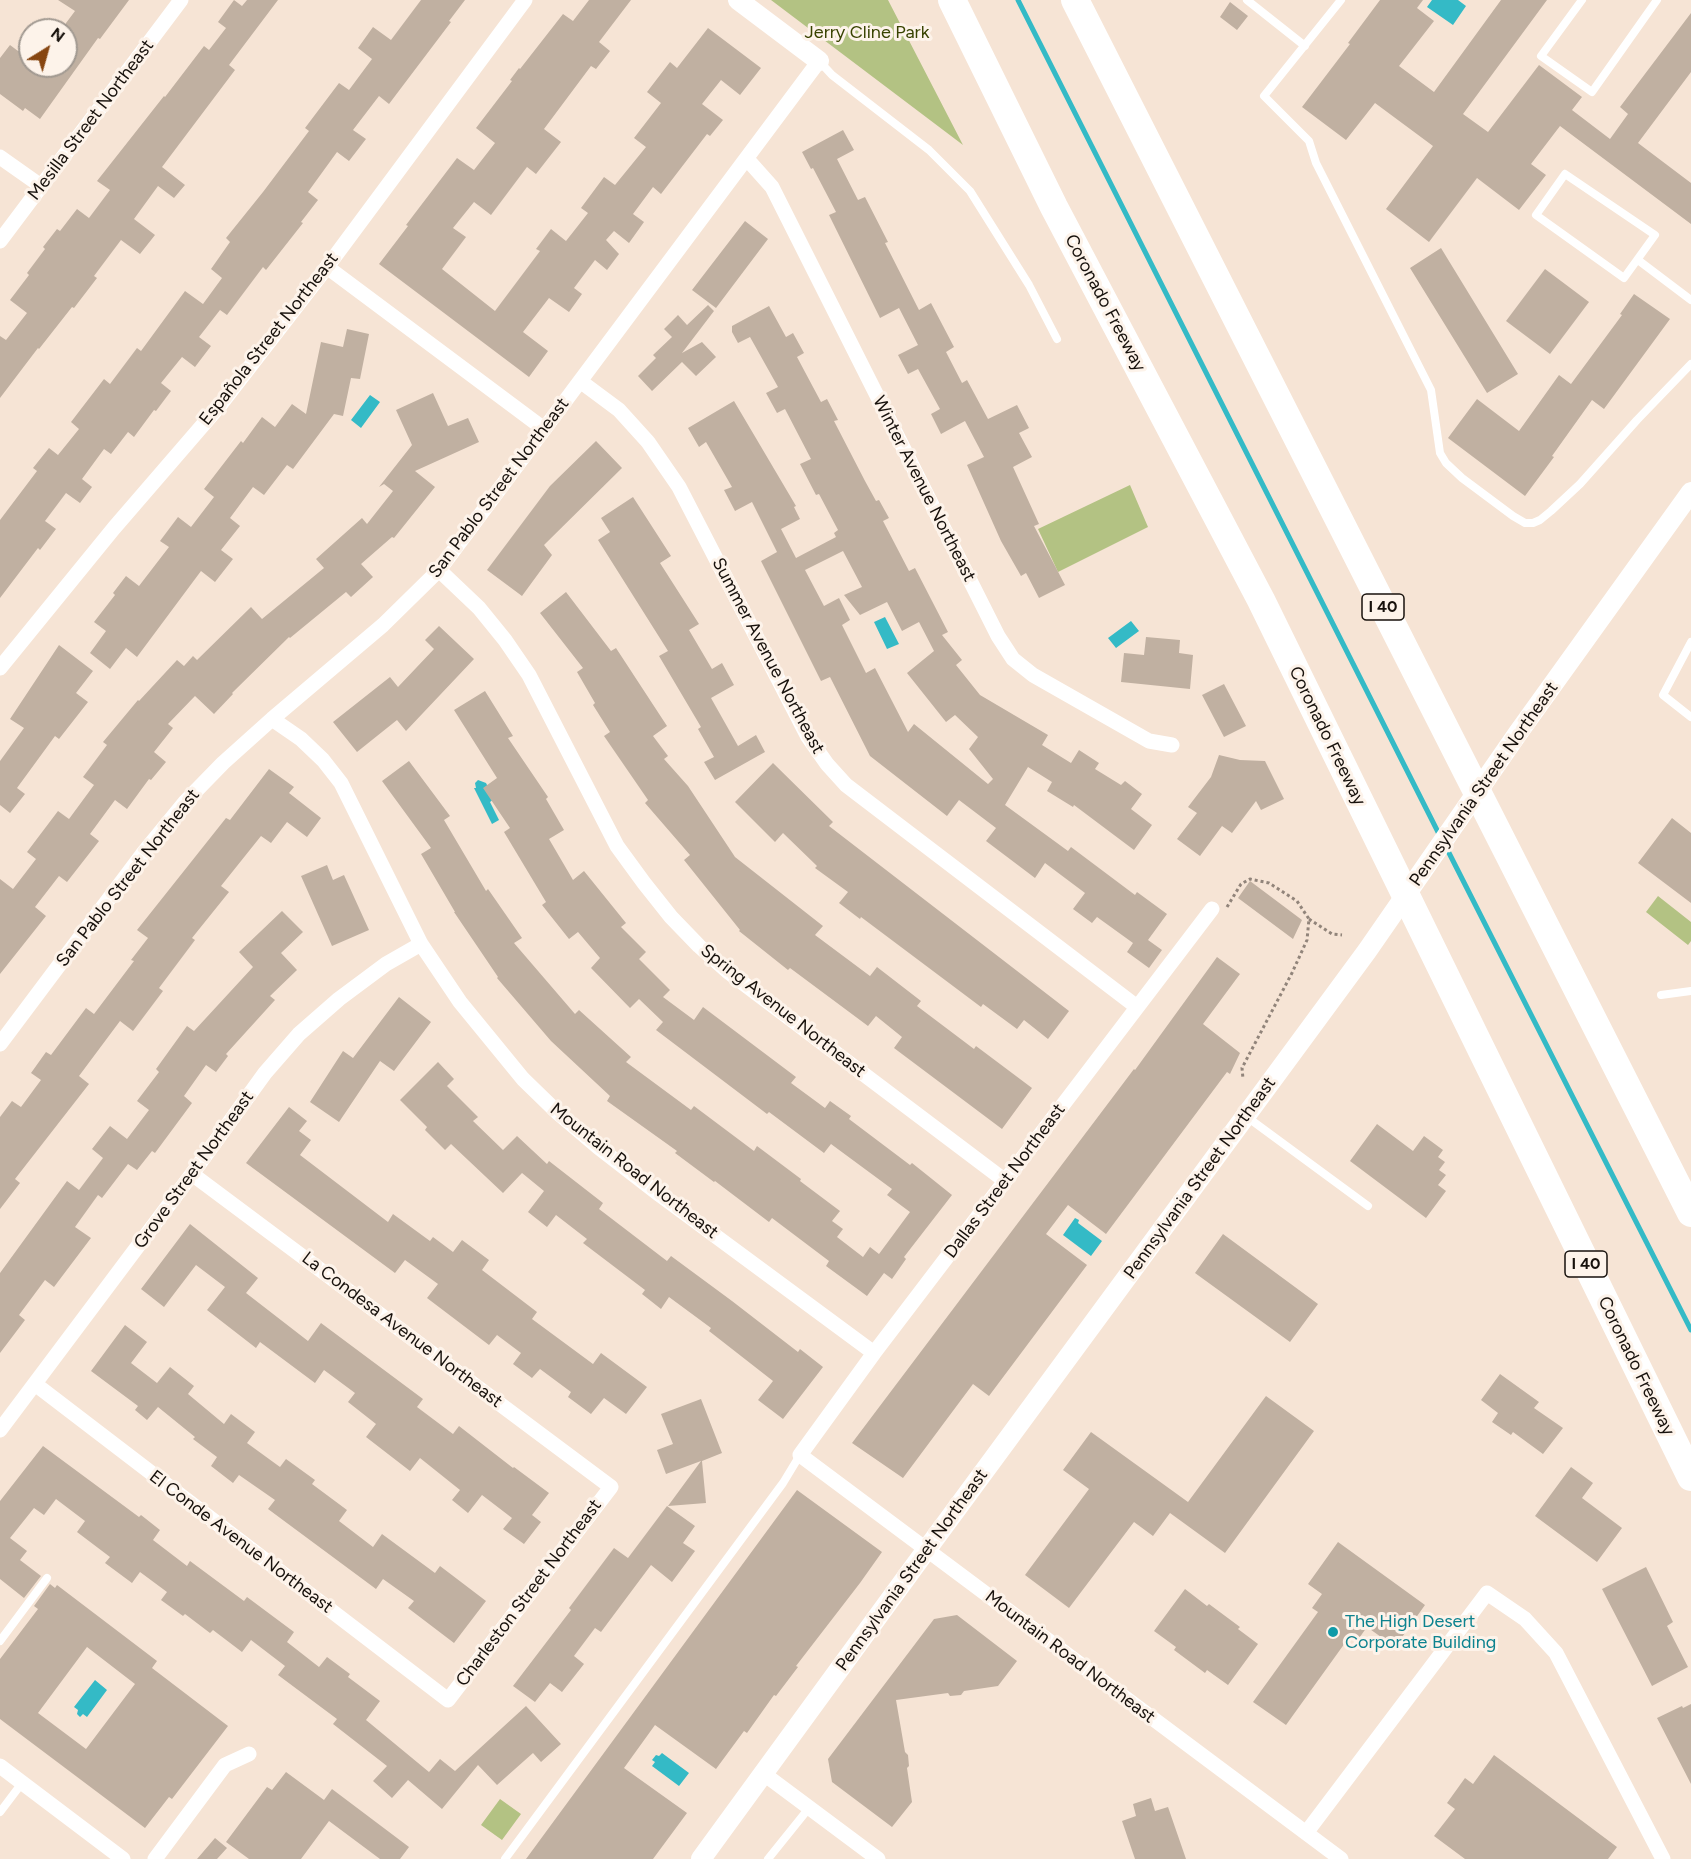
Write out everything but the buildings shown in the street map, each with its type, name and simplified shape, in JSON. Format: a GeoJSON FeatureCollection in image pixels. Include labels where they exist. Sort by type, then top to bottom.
{"type":"FeatureCollection","features":[{"type":"Feature","properties":{"kind":"highway","name":"Coronado Freeway"},"geometry":{"type":"LineString","coordinates":[[952,0],[1054,207],[1261,600],[1691,1478]]}},
{"type":"Feature","properties":{"kind":"highway","name":"I 40"},"geometry":{"type":"LineString","coordinates":[[1075,0],[1691,1214]]}},
{"type":"Feature","properties":{"kind":"street","name":"Mesilla Street Northeast"},"geometry":{"type":"LineString","coordinates":[[0,241],[181,0]]}},
{"type":"Feature","properties":{"kind":"street","name":"Española Street Northeast"},"geometry":{"type":"LineString","coordinates":[[0,668],[114,528],[221,404],[327,267],[525,0]]}},
{"type":"Feature","properties":{"kind":"street"},"geometry":{"type":"LineString","coordinates":[[738,0],[819,61]]}},
{"type":"Feature","properties":{"kind":"street","name":"San Pablo Street Northeast"},"geometry":{"type":"LineString","coordinates":[[0,1044],[144,852],[185,802],[223,763],[383,625],[439,570],[819,61]]}},
{"type":"Feature","properties":{"kind":"street"},"geometry":{"type":"LineString","coordinates":[[0,157],[40,186]]}},
{"type":"Feature","properties":{"kind":"street","name":"Winter Avenue Northeast"},"geometry":{"type":"LineString","coordinates":[[747,159],[772,187],[998,636],[1013,659],[1033,675],[1149,741],[1172,746]]}},
{"type":"Feature","properties":{"kind":"street"},"geometry":{"type":"LineString","coordinates":[[327,267],[544,429]]}},
{"type":"Feature","properties":{"kind":"street","name":"Summer Avenue Northeast"},"geometry":{"type":"LineString","coordinates":[[580,381],[619,410],[648,442],[679,487],[808,737],[846,785],[1137,1007]]}},
{"type":"Feature","properties":{"kind":"street","name":"Pennsylvania Street Northeast"},"geometry":{"type":"LineString","coordinates":[[701,1859],[1367,951],[1518,733],[1691,492]]}},
{"type":"Feature","properties":{"kind":"street","name":"Spring Avenue Northeast"},"geometry":{"type":"LineString","coordinates":[[439,570],[479,608],[505,639],[523,666],[617,846],[671,917],[727,971],[1004,1180]]}},
{"type":"Feature","properties":{"kind":"street","name":"Mountain Road Northeast"},"geometry":{"type":"LineString","coordinates":[[272,719],[301,739],[323,760],[341,783],[421,944],[460,1002],[523,1079],[598,1147],[874,1353]]}},
{"type":"Feature","properties":{"kind":"street","name":"Dallas Street Northeast"},"geometry":{"type":"LineString","coordinates":[[800,1455],[1004,1180],[1137,1007],[1218,911]]}},
{"type":"Feature","properties":{"kind":"street","name":"Grove Street Northeast"},"geometry":{"type":"LineString","coordinates":[[0,1430],[265,1073],[299,1034],[339,999],[386,964],[421,944]]}},
{"type":"Feature","properties":{"kind":"street","name":"La Condesa Avenue Northeast"},"geometry":{"type":"LineString","coordinates":[[192,1174],[611,1486]]}},
{"type":"Feature","properties":{"kind":"street","name":"El Conde Avenue Northeast"},"geometry":{"type":"LineString","coordinates":[[35,1384],[448,1700]]}},
{"type":"Feature","properties":{"kind":"street","name":"Mountain Road Northeast"},"geometry":{"type":"LineString","coordinates":[[800,1455],[1341,1859]]}},
{"type":"Feature","properties":{"kind":"street","name":"Charleston Street Northeast"},"geometry":{"type":"LineString","coordinates":[[448,1700],[611,1486]]}},
{"type":"Feature","properties":{"kind":"street"},"geometry":{"type":"LineString","coordinates":[[1306,1833],[1487,1593],[1525,1619],[1556,1653],[1663,1859]]}},
{"type":"Feature","properties":{"kind":"street"},"geometry":{"type":"LineString","coordinates":[[155,1859],[225,1765],[249,1754]]}},
{"type":"Feature","properties":{"kind":"street"},"geometry":{"type":"LineString","coordinates":[[0,1766],[123,1859]]}},
{"type":"Feature","properties":{"kind":"street"},"geometry":{"type":"LineString","coordinates":[[764,1774],[878,1859]]}},
{"type":"Feature","properties":{"kind":"lane"},"geometry":{"type":"LineString","coordinates":[[1247,0],[1305,46]]}},
{"type":"Feature","properties":{"kind":"lane"},"geometry":{"type":"LineString","coordinates":[[1582,0],[1541,56],[1592,92],[1657,0]]}},
{"type":"Feature","properties":{"kind":"lane"},"geometry":{"type":"LineString","coordinates":[[1338,1],[1264,96],[1309,141],[1316,163],[1431,390],[1440,453],[1446,463],[1462,478],[1525,524],[1533,523],[1540,520],[1580,484],[1691,364]]}},
{"type":"Feature","properties":{"kind":"lane"},"geometry":{"type":"LineString","coordinates":[[819,61],[832,75],[928,150],[970,191],[1029,285],[1057,339]]}},
{"type":"Feature","properties":{"kind":"lane"},"geometry":{"type":"LineString","coordinates":[[1564,174],[1655,236],[1638,260],[1624,278],[1536,215],[1564,174]]}},
{"type":"Feature","properties":{"kind":"lane"},"geometry":{"type":"LineString","coordinates":[[1638,260],[1691,300]]}},
{"type":"Feature","properties":{"kind":"lane"},"geometry":{"type":"LineString","coordinates":[[1691,642],[1663,695],[1691,717]]}},
{"type":"Feature","properties":{"kind":"lane"},"geometry":{"type":"LineString","coordinates":[[1661,995],[1691,991]]}},
{"type":"Feature","properties":{"kind":"lane"},"geometry":{"type":"LineString","coordinates":[[1246,1116],[1368,1206]]}},
{"type":"Feature","properties":{"kind":"lane"},"geometry":{"type":"LineString","coordinates":[[505,1859],[783,1483],[800,1455]]}},
{"type":"Feature","properties":{"kind":"lane"},"geometry":{"type":"LineString","coordinates":[[0,1641],[47,1578]]}},
{"type":"Feature","properties":{"kind":"lane"},"geometry":{"type":"LineString","coordinates":[[0,1812],[22,1783]]}},
{"type":"Feature","properties":{"kind":"lane"},"geometry":{"type":"LineString","coordinates":[[768,1859],[809,1808]]}},
{"type":"Feature","properties":{"kind":"path"},"geometry":{"type":"LineString","coordinates":[[1218,911],[1241,885],[1251,879],[1269,883],[1298,901],[1309,920],[1332,934],[1342,935]]}},
{"type":"Feature","properties":{"kind":"path"},"geometry":{"type":"LineString","coordinates":[[1243,1079],[1242,1068],[1307,940],[1309,920]]}},
{"type":"Feature","properties":{"kind":"green space","name":"Jerry Cline Park"},"geometry":{"type":"Polygon","coordinates":[[[771,0],[888,0],[963,145],[771,0]]]}},
{"type":"Feature","properties":{"kind":"green space"},"geometry":{"type":"Polygon","coordinates":[[[1130,485],[1148,527],[1058,572],[1038,529],[1130,485]]]}},
{"type":"Feature","properties":{"kind":"green space"},"geometry":{"type":"Polygon","coordinates":[[[1658,896],[1691,922],[1691,941],[1688,945],[1646,912],[1658,896]]]}},
{"type":"Feature","properties":{"kind":"green space"},"geometry":{"type":"Polygon","coordinates":[[[500,1799],[521,1814],[502,1840],[481,1825],[500,1799]]]}},
{"type":"Feature","properties":{"kind":"water"},"geometry":{"type":"Polygon","coordinates":[[[1432,0],[1458,0],[1466,6],[1453,25],[1427,7],[1432,0]]]}},
{"type":"Feature","properties":{"kind":"water"},"geometry":{"type":"Polygon","coordinates":[[[370,395],[380,402],[361,428],[351,420],[370,395]]]}},
{"type":"Feature","properties":{"kind":"water"},"geometry":{"type":"Polygon","coordinates":[[[885,617],[899,644],[887,649],[874,622],[885,617]]]}},
{"type":"Feature","properties":{"kind":"water"},"geometry":{"type":"Polygon","coordinates":[[[1131,621],[1139,631],[1116,648],[1108,638],[1131,621]]]}},
{"type":"Feature","properties":{"kind":"water"},"geometry":{"type":"Polygon","coordinates":[[[478,780],[486,783],[494,799],[490,802],[499,820],[492,824],[474,788],[478,780]]]}},
{"type":"Feature","properties":{"kind":"water"},"geometry":{"type":"Polygon","coordinates":[[[1075,1218],[1079,1220],[1078,1223],[1102,1241],[1091,1256],[1063,1235],[1075,1218]]]}},
{"type":"Feature","properties":{"kind":"water"},"geometry":{"type":"Polygon","coordinates":[[[95,1680],[107,1690],[87,1717],[83,1714],[80,1717],[77,1714],[78,1710],[74,1707],[95,1680]]]}},
{"type":"Feature","properties":{"kind":"water"},"geometry":{"type":"Polygon","coordinates":[[[662,1753],[689,1773],[679,1786],[652,1766],[655,1762],[652,1760],[656,1755],[659,1756],[662,1753]]]}},
{"type":"Feature","properties":{"kind":"waterway"},"geometry":{"type":"LineString","coordinates":[[1018,0],[1440,836]]}},
{"type":"Feature","properties":{"kind":"waterway"},"geometry":{"type":"LineString","coordinates":[[1446,847],[1691,1330]]}},
{"type":"Feature","properties":{"kind":"place","name":"The High Desert Corporate Building"},"geometry":{"type":"Point","coordinates":[1333,1632]}}]}
